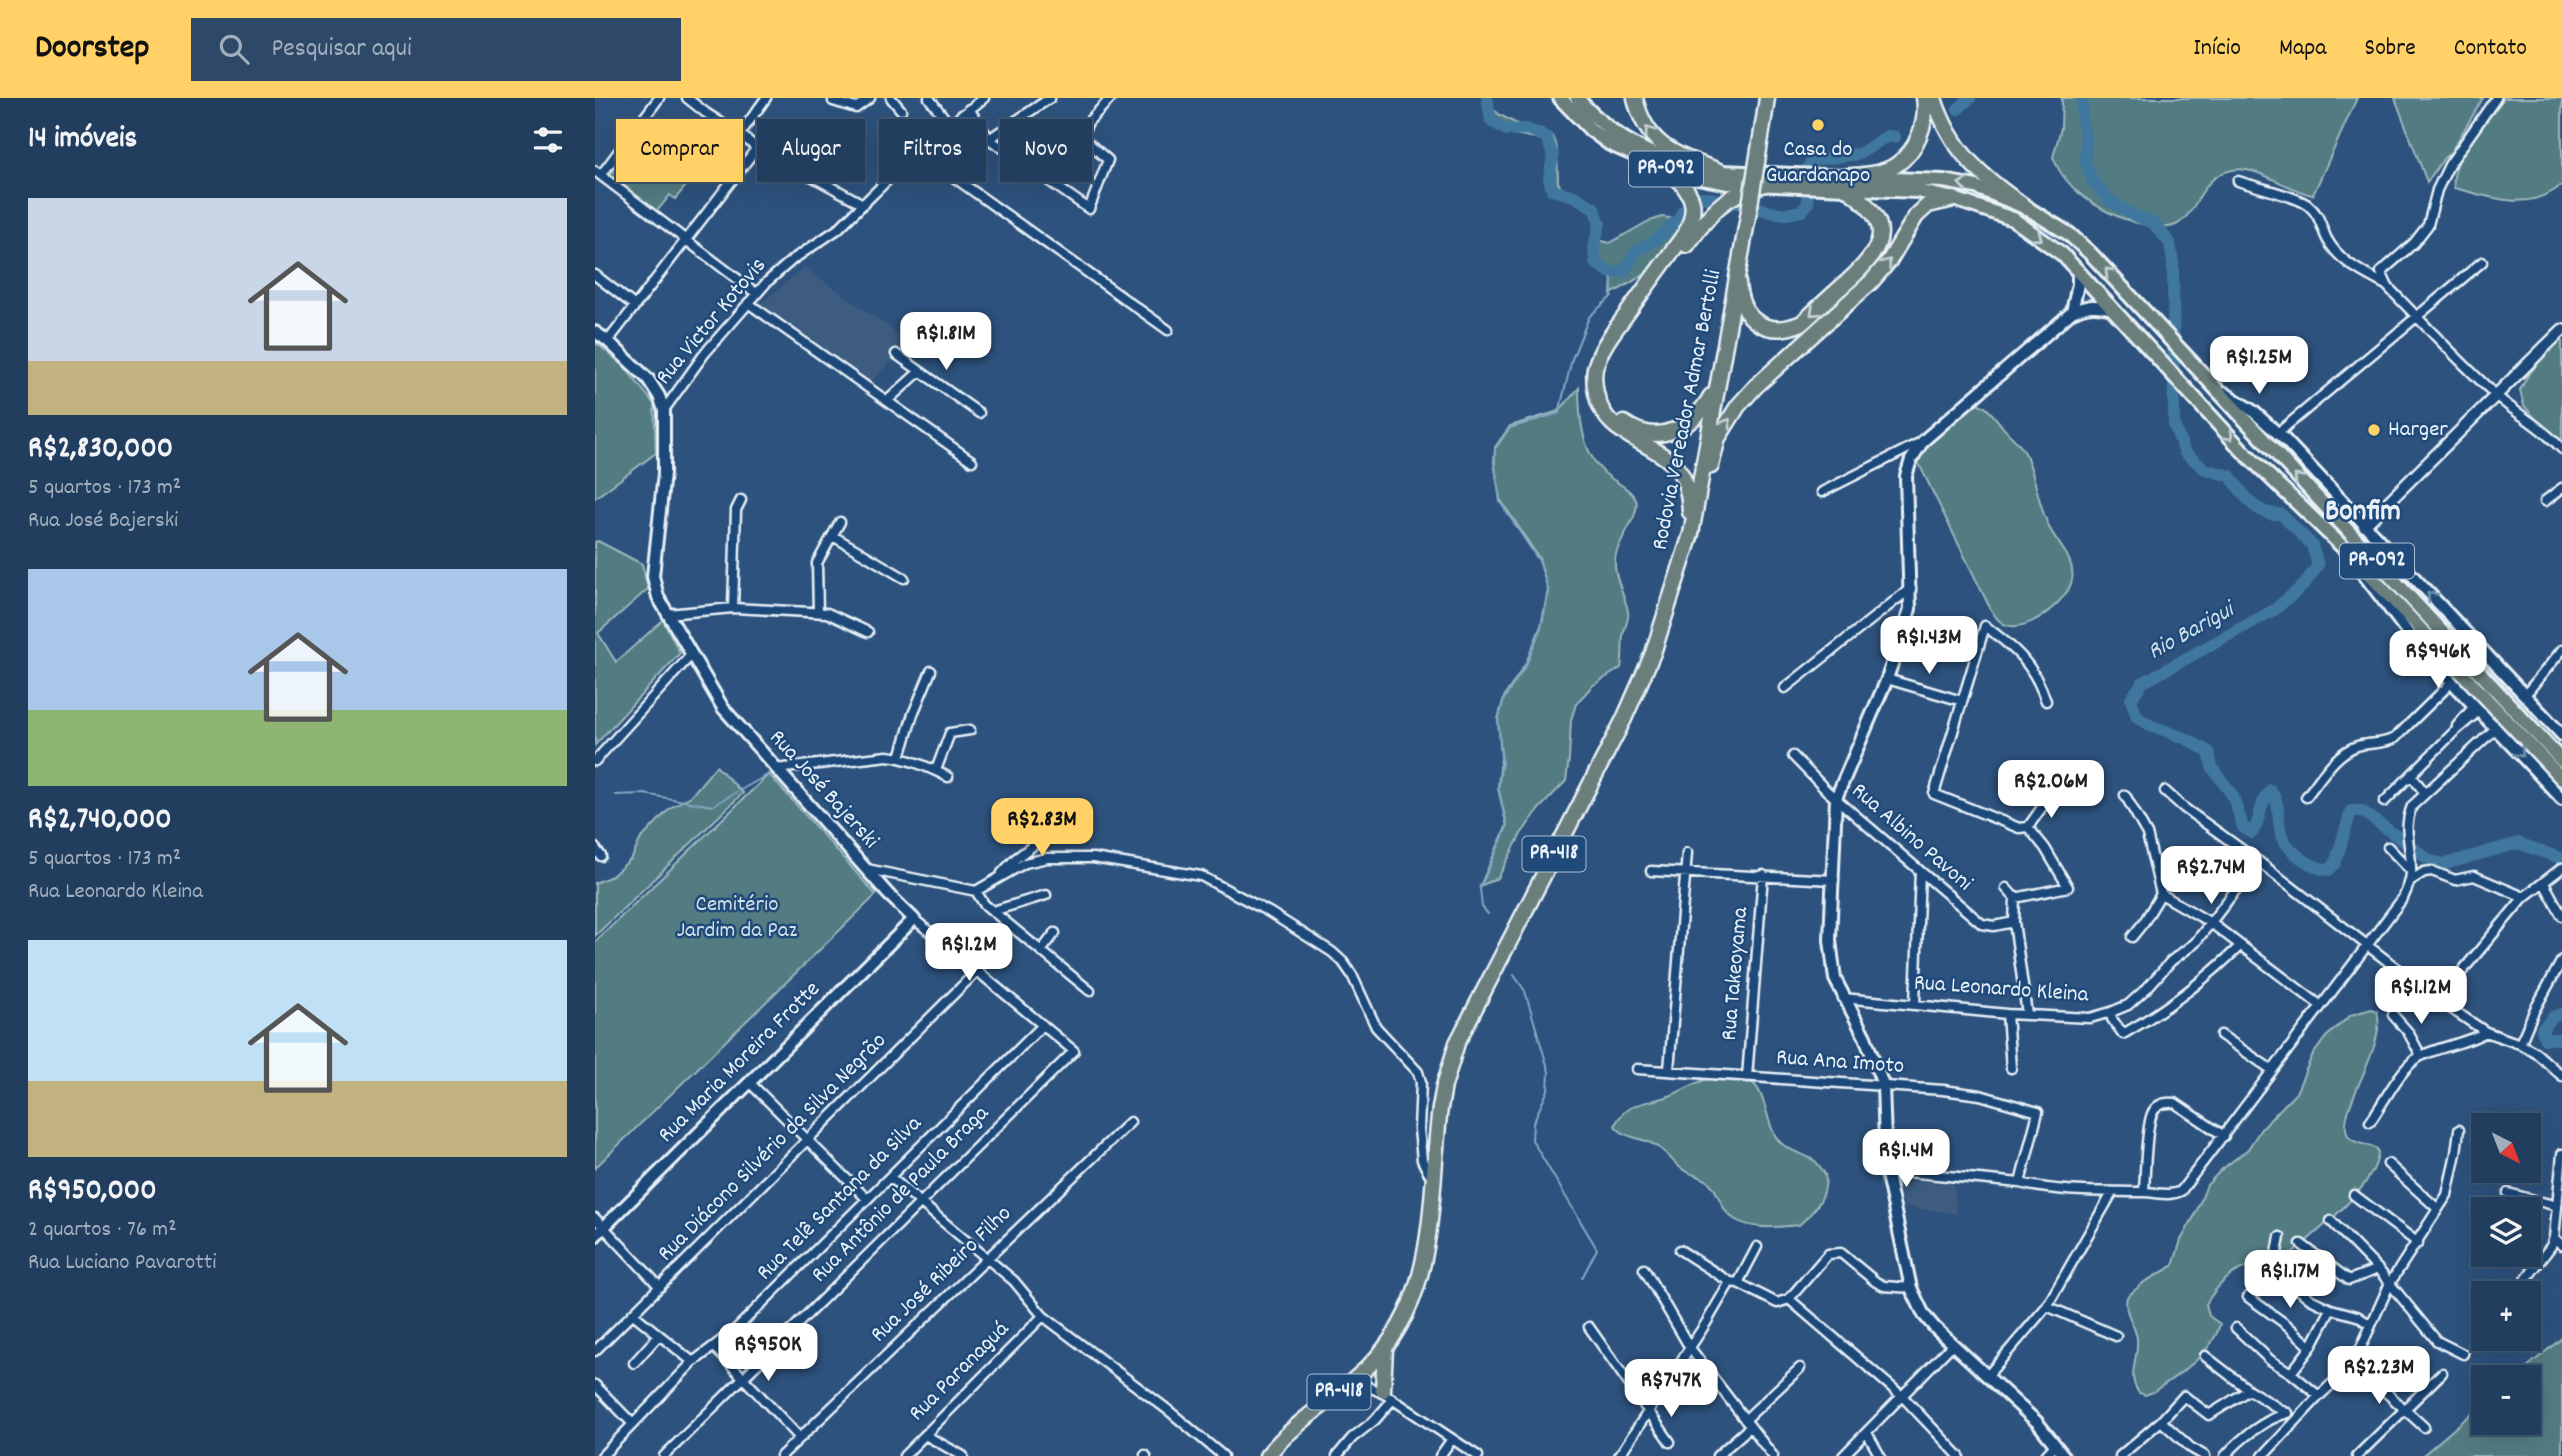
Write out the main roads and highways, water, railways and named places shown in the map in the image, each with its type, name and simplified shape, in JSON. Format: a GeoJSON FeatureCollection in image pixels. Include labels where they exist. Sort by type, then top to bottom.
{"type":"FeatureCollection","features":[{"type":"Feature","properties":{"kind":"highway"},"geometry":{"type":"LineString","coordinates":[[1635,98],[1640,118],[1653,138],[1668,151],[1722,172]]}},
{"type":"Feature","properties":{"kind":"highway"},"geometry":{"type":"LineString","coordinates":[[1840,182],[1896,166],[1912,148],[1923,129],[1926,107],[1924,98]]}},
{"type":"Feature","properties":{"kind":"highway"},"geometry":{"type":"LineString","coordinates":[[1934,98],[1942,123],[1957,148],[1987,180],[2027,208]]}},
{"type":"Feature","properties":{"kind":"highway","name":"Rodovia Vereador Admar Bertolli"},"geometry":{"type":"LineString","coordinates":[[1267,1456],[1311,1414],[1369,1367],[1405,1320],[1417,1292],[1427,1242],[1444,1086],[1457,1043],[1624,719],[1653,653],[1691,534],[1716,385],[1745,240],[1766,99]]}},
{"type":"Feature","properties":{"kind":"highway"},"geometry":{"type":"LineString","coordinates":[[1672,172],[1692,198],[1692,220],[1685,234],[1606,342],[1595,364],[1594,384],[1598,404],[1608,420],[1620,432],[1673,463],[1681,474],[1687,488],[1691,534]]}},
{"type":"Feature","properties":{"kind":"highway"},"geometry":{"type":"LineString","coordinates":[[1737,275],[1739,297],[1752,319],[1765,327],[1777,329],[1802,323],[1869,262],[1878,247],[1880,229],[1875,215],[1863,200],[1840,182]]}},
{"type":"Feature","properties":{"kind":"highway"},"geometry":{"type":"LineString","coordinates":[[1716,385],[1693,420],[1678,430],[1657,435],[1642,433],[1616,417],[1605,402],[1600,385],[1603,366],[1612,348],[1710,214],[1726,199],[1765,184]]}},
{"type":"Feature","properties":{"kind":"highway"},"geometry":{"type":"LineString","coordinates":[[1691,534],[1718,438],[1738,406],[1756,386],[1871,282],[1889,261],[1916,216],[1928,205],[1954,199]]}},
{"type":"Feature","properties":{"kind":"highway"},"geometry":{"type":"LineString","coordinates":[[1385,1349],[1388,1395]]}},
{"type":"Feature","properties":{"kind":"main road","name":"PR-092"},"geometry":{"type":"LineString","coordinates":[[1560,98],[1591,130],[1610,144],[1672,172],[1728,183],[1765,184],[1796,180]]}},
{"type":"Feature","properties":{"kind":"main road","name":"PR-092"},"geometry":{"type":"LineString","coordinates":[[1577,98],[1631,144],[1653,156],[1691,168],[1796,180],[1944,181],[1976,187],[2027,208],[2069,234],[2156,322],[2267,446],[2562,761]]}},
{"type":"Feature","properties":{"kind":"main road","name":"PR-092"},"geometry":{"type":"LineString","coordinates":[[1840,182],[1917,191],[1954,199],[2013,219],[2062,254],[2243,451],[2348,552],[2562,779]]}},
{"type":"Feature","properties":{"kind":"main road"},"geometry":{"type":"LineString","coordinates":[[2072,312],[2078,270]]}},
{"type":"Feature","properties":{"kind":"main road"},"geometry":{"type":"LineString","coordinates":[[2063,1456],[2037,1422],[1924,1315],[1911,1288],[1887,1170],[1883,1085],[1865,1037],[1835,979],[1830,940],[1836,798],[1887,678],[1907,620],[1911,588],[1906,476],[1911,460],[1923,441],[2072,312],[2085,306],[2099,305],[2112,310]]}},
{"type":"Feature","properties":{"kind":"main road","name":"Rua José Bajerski"},"geometry":{"type":"LineString","coordinates":[[595,332],[648,379],[664,410],[664,473],[653,576],[658,597],[667,614],[723,708],[888,894],[914,919]]}},
{"type":"Feature","properties":{"kind":"main road"},"geometry":{"type":"LineString","coordinates":[[2217,389],[2253,411],[2279,433],[2562,735]]}},
{"type":"Feature","properties":{"kind":"main road"},"geometry":{"type":"LineString","coordinates":[[2348,552],[2417,645],[2562,799]]}},
{"type":"Feature","properties":{"kind":"main road","name":"Rua Maria Moreira Frotte"},"geometry":{"type":"LineString","coordinates":[[595,1236],[914,919]]}},
{"type":"Feature","properties":{"kind":"waterway","name":"Rio Barigui"},"geometry":{"type":"LineString","coordinates":[[1487,98],[1491,121],[1507,130],[1527,129],[1546,137],[1553,155],[1549,179],[1552,190],[1574,196],[1594,208],[1600,223],[1594,246],[1595,263],[1609,272],[1624,272],[1637,250],[1653,242],[1701,197],[1750,205],[1770,212],[1786,214],[1802,211],[1808,203],[1806,175],[1813,160],[1859,154],[1887,136],[1895,137]]}},
{"type":"Feature","properties":{"kind":"waterway","name":"Rio Barigui"},"geometry":{"type":"LineString","coordinates":[[1958,109],[1970,98]]}},
{"type":"Feature","properties":{"kind":"waterway","name":"Rio Barigui"},"geometry":{"type":"LineString","coordinates":[[2082,98],[2085,162],[2093,182],[2109,200],[2131,214],[2153,223],[2170,243],[2173,264],[2174,425],[2185,453],[2205,469],[2230,476],[2257,508],[2264,512],[2281,514],[2312,545],[2318,565],[2304,585],[2274,610],[2142,683],[2131,699],[2137,717],[2209,752],[2212,767],[2233,796],[2243,827],[2252,833],[2270,790],[2276,802],[2286,844],[2316,867],[2329,870],[2335,864],[2351,811],[2362,811],[2431,861],[2445,864],[2518,843],[2560,858],[2562,862]]}},
{"type":"Feature","properties":{"kind":"waterway"},"geometry":{"type":"LineString","coordinates":[[1488,914],[1482,907],[1480,888],[1507,827],[1498,789],[1502,761],[1498,721],[1504,699],[1526,665],[1541,628],[1549,592],[1539,561],[1500,502],[1495,449],[1510,428],[1559,413],[1572,359],[1589,317],[1612,296],[1609,272]]}},
{"type":"Feature","properties":{"kind":"waterway"},"geometry":{"type":"LineString","coordinates":[[616,795],[644,794],[712,806],[769,774]]}},
{"type":"Feature","properties":{"kind":"waterway"},"geometry":{"type":"LineString","coordinates":[[1514,975],[1525,991],[1549,1072],[1548,1090],[1533,1123],[1532,1140],[1597,1249],[1582,1278]]}},
{"type":"Feature","properties":{"kind":"waterway","name":"Rio Barigui"},"geometry":{"type":"LineString","coordinates":[[2562,1014],[2554,1016],[2542,1029],[2545,1039],[2562,1039]]}},
{"type":"Feature","properties":{"kind":"place","name":"Casa do Guardanapo"},"geometry":{"type":"Point","coordinates":[1818,125]}},
{"type":"Feature","properties":{"kind":"place","name":"Harger"},"geometry":{"type":"Point","coordinates":[2374,430]}},
{"type":"Feature","properties":{"kind":"district","name":"Bonfim"},"geometry":{"type":"Point","coordinates":[2363,513]}},
{"type":"Feature","properties":{"kind":"park label","name":"Cemitério Jardim da Paz"},"geometry":{"type":"Point","coordinates":[737,918]}}]}
